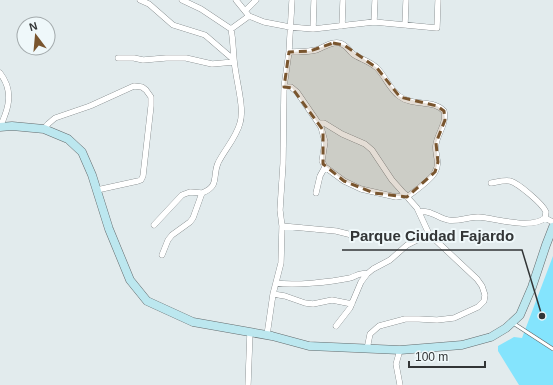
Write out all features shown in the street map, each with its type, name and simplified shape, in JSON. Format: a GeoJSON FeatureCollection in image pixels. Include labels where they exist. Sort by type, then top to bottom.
{"type":"FeatureCollection","features":[{"type":"Feature","properties":{"kind":"main road"},"geometry":{"type":"LineString","coordinates":[[0,127],[12,126],[44,129],[68,139],[82,152],[97,190],[109,229],[130,280],[147,301],[193,322],[267,335],[309,346],[400,350],[462,346],[499,333],[520,315],[532,287],[553,228]]}},
{"type":"Feature","properties":{"kind":"street"},"geometry":{"type":"LineString","coordinates":[[140,0],[149,4],[172,26],[205,35],[234,61]]}},
{"type":"Feature","properties":{"kind":"street"},"geometry":{"type":"LineString","coordinates":[[154,225],[182,195],[190,192],[202,193],[214,186],[219,162],[241,122],[241,106],[231,29],[201,9],[182,0]]}},
{"type":"Feature","properties":{"kind":"street"},"geometry":{"type":"LineString","coordinates":[[236,0],[249,16],[264,22],[290,27],[313,29],[374,22],[437,28],[438,0]]}},
{"type":"Feature","properties":{"kind":"street"},"geometry":{"type":"LineString","coordinates":[[245,11],[256,0]]}},
{"type":"Feature","properties":{"kind":"street"},"geometry":{"type":"LineString","coordinates":[[267,335],[273,294],[281,263],[282,226],[280,210],[283,164],[284,87],[289,52],[292,0]]}},
{"type":"Feature","properties":{"kind":"street"},"geometry":{"type":"LineString","coordinates":[[313,29],[314,0]]}},
{"type":"Feature","properties":{"kind":"street"},"geometry":{"type":"LineString","coordinates":[[342,26],[343,0]]}},
{"type":"Feature","properties":{"kind":"street"},"geometry":{"type":"LineString","coordinates":[[374,22],[375,0]]}},
{"type":"Feature","properties":{"kind":"street"},"geometry":{"type":"LineString","coordinates":[[405,25],[406,0]]}},
{"type":"Feature","properties":{"kind":"street"},"geometry":{"type":"LineString","coordinates":[[231,29],[249,16]]}},
{"type":"Feature","properties":{"kind":"street"},"geometry":{"type":"LineString","coordinates":[[284,87],[291,88],[297,92],[320,123],[325,138],[322,158],[325,167],[344,181],[362,189],[396,197],[406,196],[430,178],[437,168],[438,162],[435,150],[436,143],[445,120],[444,111],[437,106],[413,103],[400,97],[390,87],[377,68],[370,62],[354,55],[342,44],[333,43],[304,52],[289,52]]}},
{"type":"Feature","properties":{"kind":"street"},"geometry":{"type":"LineString","coordinates":[[118,58],[134,58],[143,60],[186,58],[212,64],[234,61]]}},
{"type":"Feature","properties":{"kind":"street"},"geometry":{"type":"LineString","coordinates":[[0,73],[7,82],[10,97],[6,115],[0,127]]}},
{"type":"Feature","properties":{"kind":"street"},"geometry":{"type":"LineString","coordinates":[[44,129],[55,118],[101,102],[129,88],[139,86],[146,90],[151,97],[151,106],[143,176],[141,180],[138,181],[97,190]]}},
{"type":"Feature","properties":{"kind":"street"},"geometry":{"type":"LineString","coordinates":[[320,123],[324,123],[342,134],[370,147],[392,180],[419,212],[428,234],[480,282],[484,292],[484,301],[476,308],[449,319],[409,319],[379,326],[370,334],[367,349]]}},
{"type":"Feature","properties":{"kind":"street"},"geometry":{"type":"LineString","coordinates":[[316,193],[320,176],[325,167]]}},
{"type":"Feature","properties":{"kind":"street"},"geometry":{"type":"LineString","coordinates":[[419,212],[427,211],[442,219],[452,221],[478,218],[506,222],[536,222],[544,218],[546,212],[541,204],[516,184],[508,181],[491,183]]}},
{"type":"Feature","properties":{"kind":"street"},"geometry":{"type":"LineString","coordinates":[[162,255],[168,240],[172,235],[190,222],[193,218],[202,193]]}},
{"type":"Feature","properties":{"kind":"street"},"geometry":{"type":"LineString","coordinates":[[544,218],[553,222]]}},
{"type":"Feature","properties":{"kind":"street"},"geometry":{"type":"LineString","coordinates":[[282,226],[336,231],[352,235]]}},
{"type":"Feature","properties":{"kind":"street"},"geometry":{"type":"LineString","coordinates":[[336,326],[352,304],[361,282],[367,274],[390,260],[407,245],[428,234]]}},
{"type":"Feature","properties":{"kind":"street"},"geometry":{"type":"LineString","coordinates":[[276,283],[291,284],[314,282],[350,278],[363,273],[367,274]]}},
{"type":"Feature","properties":{"kind":"street"},"geometry":{"type":"LineString","coordinates":[[273,294],[285,296],[305,303],[313,304],[332,300],[352,304]]}},
{"type":"Feature","properties":{"kind":"street"},"geometry":{"type":"LineString","coordinates":[[248,385],[250,332]]}},
{"type":"Feature","properties":{"kind":"street"},"geometry":{"type":"LineString","coordinates":[[400,350],[396,364],[400,385]]}},
{"type":"Feature","properties":{"kind":"lane"},"geometry":{"type":"LineString","coordinates":[[513,322],[553,349]]}},
{"type":"Feature","properties":{"kind":"highlighted area"},"geometry":{"type":"Polygon","coordinates":[[[333,43],[344,45],[377,68],[400,97],[437,106],[444,111],[445,120],[436,143],[438,162],[435,172],[407,197],[374,193],[344,181],[323,164],[323,130],[292,88],[284,87],[289,52],[310,51],[333,43]]]}},
{"type":"Feature","properties":{"kind":"shaded area"},"geometry":{"type":"Polygon","coordinates":[[[553,256],[553,385],[519,385],[498,351],[498,346],[514,337],[522,338],[553,256]]]}},
{"type":"Feature","properties":{"kind":"place","name":"Parque Ciudad Fajardo"},"geometry":{"type":"Point","coordinates":[542,316]}}]}
